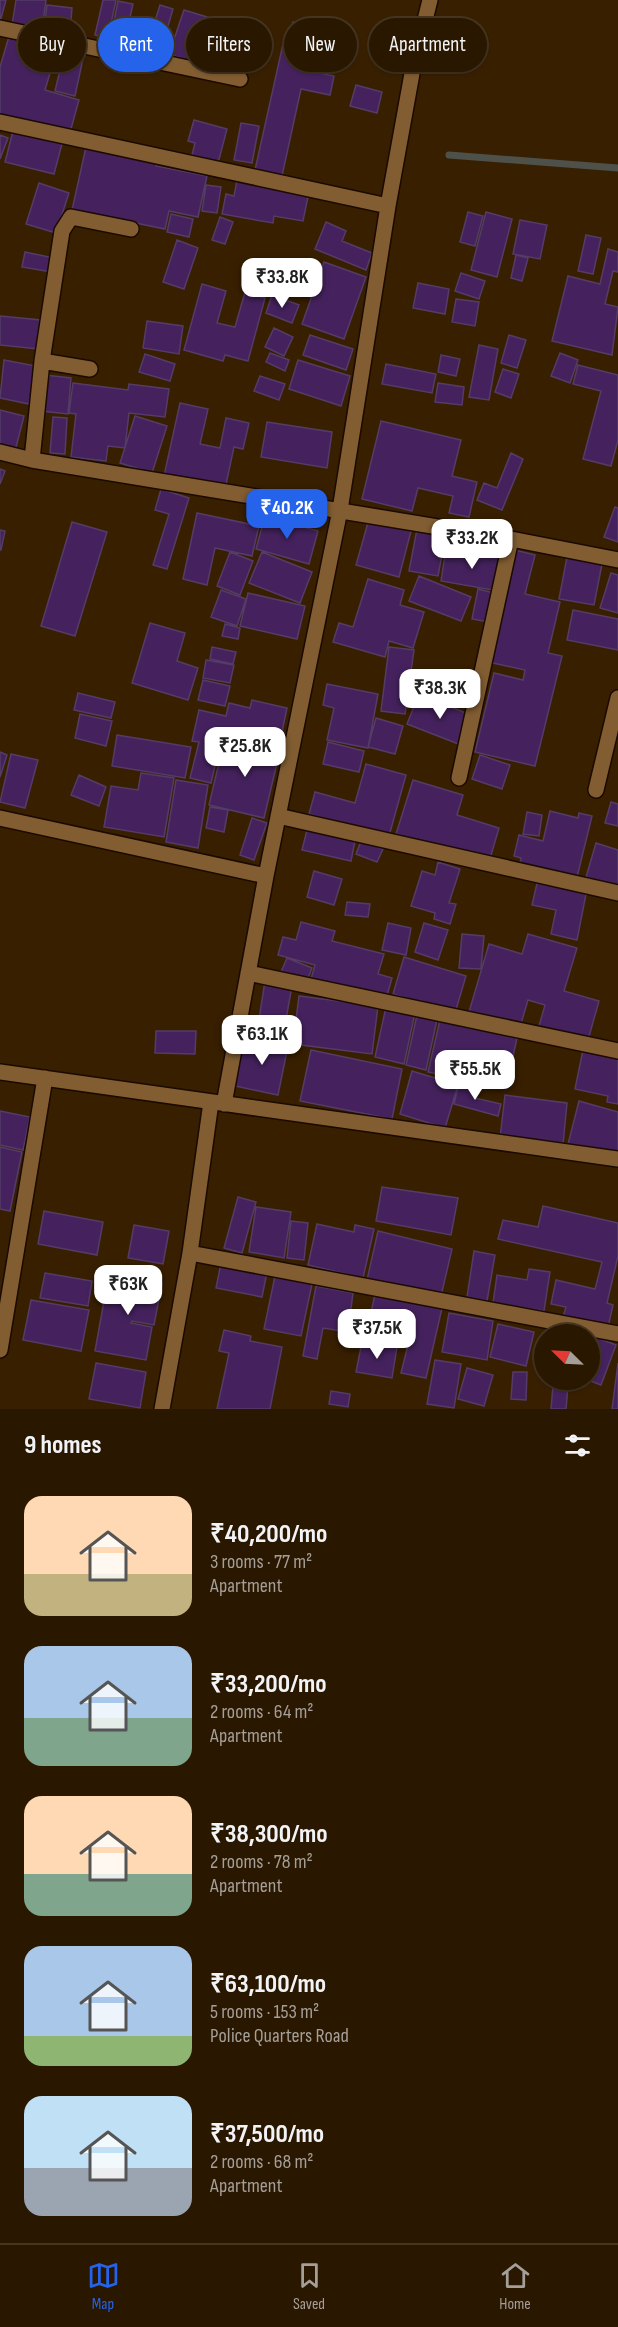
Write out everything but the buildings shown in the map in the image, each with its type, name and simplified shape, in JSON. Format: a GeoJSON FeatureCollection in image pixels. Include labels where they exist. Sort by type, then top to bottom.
{"type":"FeatureCollection","features":[{"type":"Feature","properties":{"kind":"street"},"geometry":{"type":"LineString","coordinates":[[163,1409],[218,1103],[248,973],[340,510],[388,206],[413,68],[430,0]]}},
{"type":"Feature","properties":{"kind":"street"},"geometry":{"type":"LineString","coordinates":[[0,28],[240,79]]}},
{"type":"Feature","properties":{"kind":"street"},"geometry":{"type":"LineString","coordinates":[[0,122],[388,206]]}},
{"type":"Feature","properties":{"kind":"street"},"geometry":{"type":"LineString","coordinates":[[32,460],[42,361],[62,231],[70,217],[131,229]]}},
{"type":"Feature","properties":{"kind":"street"},"geometry":{"type":"LineString","coordinates":[[42,361],[90,369]]}},
{"type":"Feature","properties":{"kind":"street"},"geometry":{"type":"LineString","coordinates":[[0,452],[32,460],[511,539],[618,560]]}},
{"type":"Feature","properties":{"kind":"street"},"geometry":{"type":"LineString","coordinates":[[459,778],[511,539]]}},
{"type":"Feature","properties":{"kind":"street"},"geometry":{"type":"LineString","coordinates":[[596,790],[618,698]]}},
{"type":"Feature","properties":{"kind":"street"},"geometry":{"type":"LineString","coordinates":[[278,816],[618,892]]}},
{"type":"Feature","properties":{"kind":"street"},"geometry":{"type":"LineString","coordinates":[[0,818],[266,876]]}},
{"type":"Feature","properties":{"kind":"street"},"geometry":{"type":"LineString","coordinates":[[248,973],[618,1051]]}},
{"type":"Feature","properties":{"kind":"street"},"geometry":{"type":"LineString","coordinates":[[0,1072],[618,1159]]}},
{"type":"Feature","properties":{"kind":"street"},"geometry":{"type":"LineString","coordinates":[[0,1350],[45,1078]]}},
{"type":"Feature","properties":{"kind":"street"},"geometry":{"type":"LineString","coordinates":[[190,1253],[618,1334]]}},
{"type":"Feature","properties":{"kind":"waterway"},"geometry":{"type":"LineString","coordinates":[[449,155],[618,168]]}}]}
